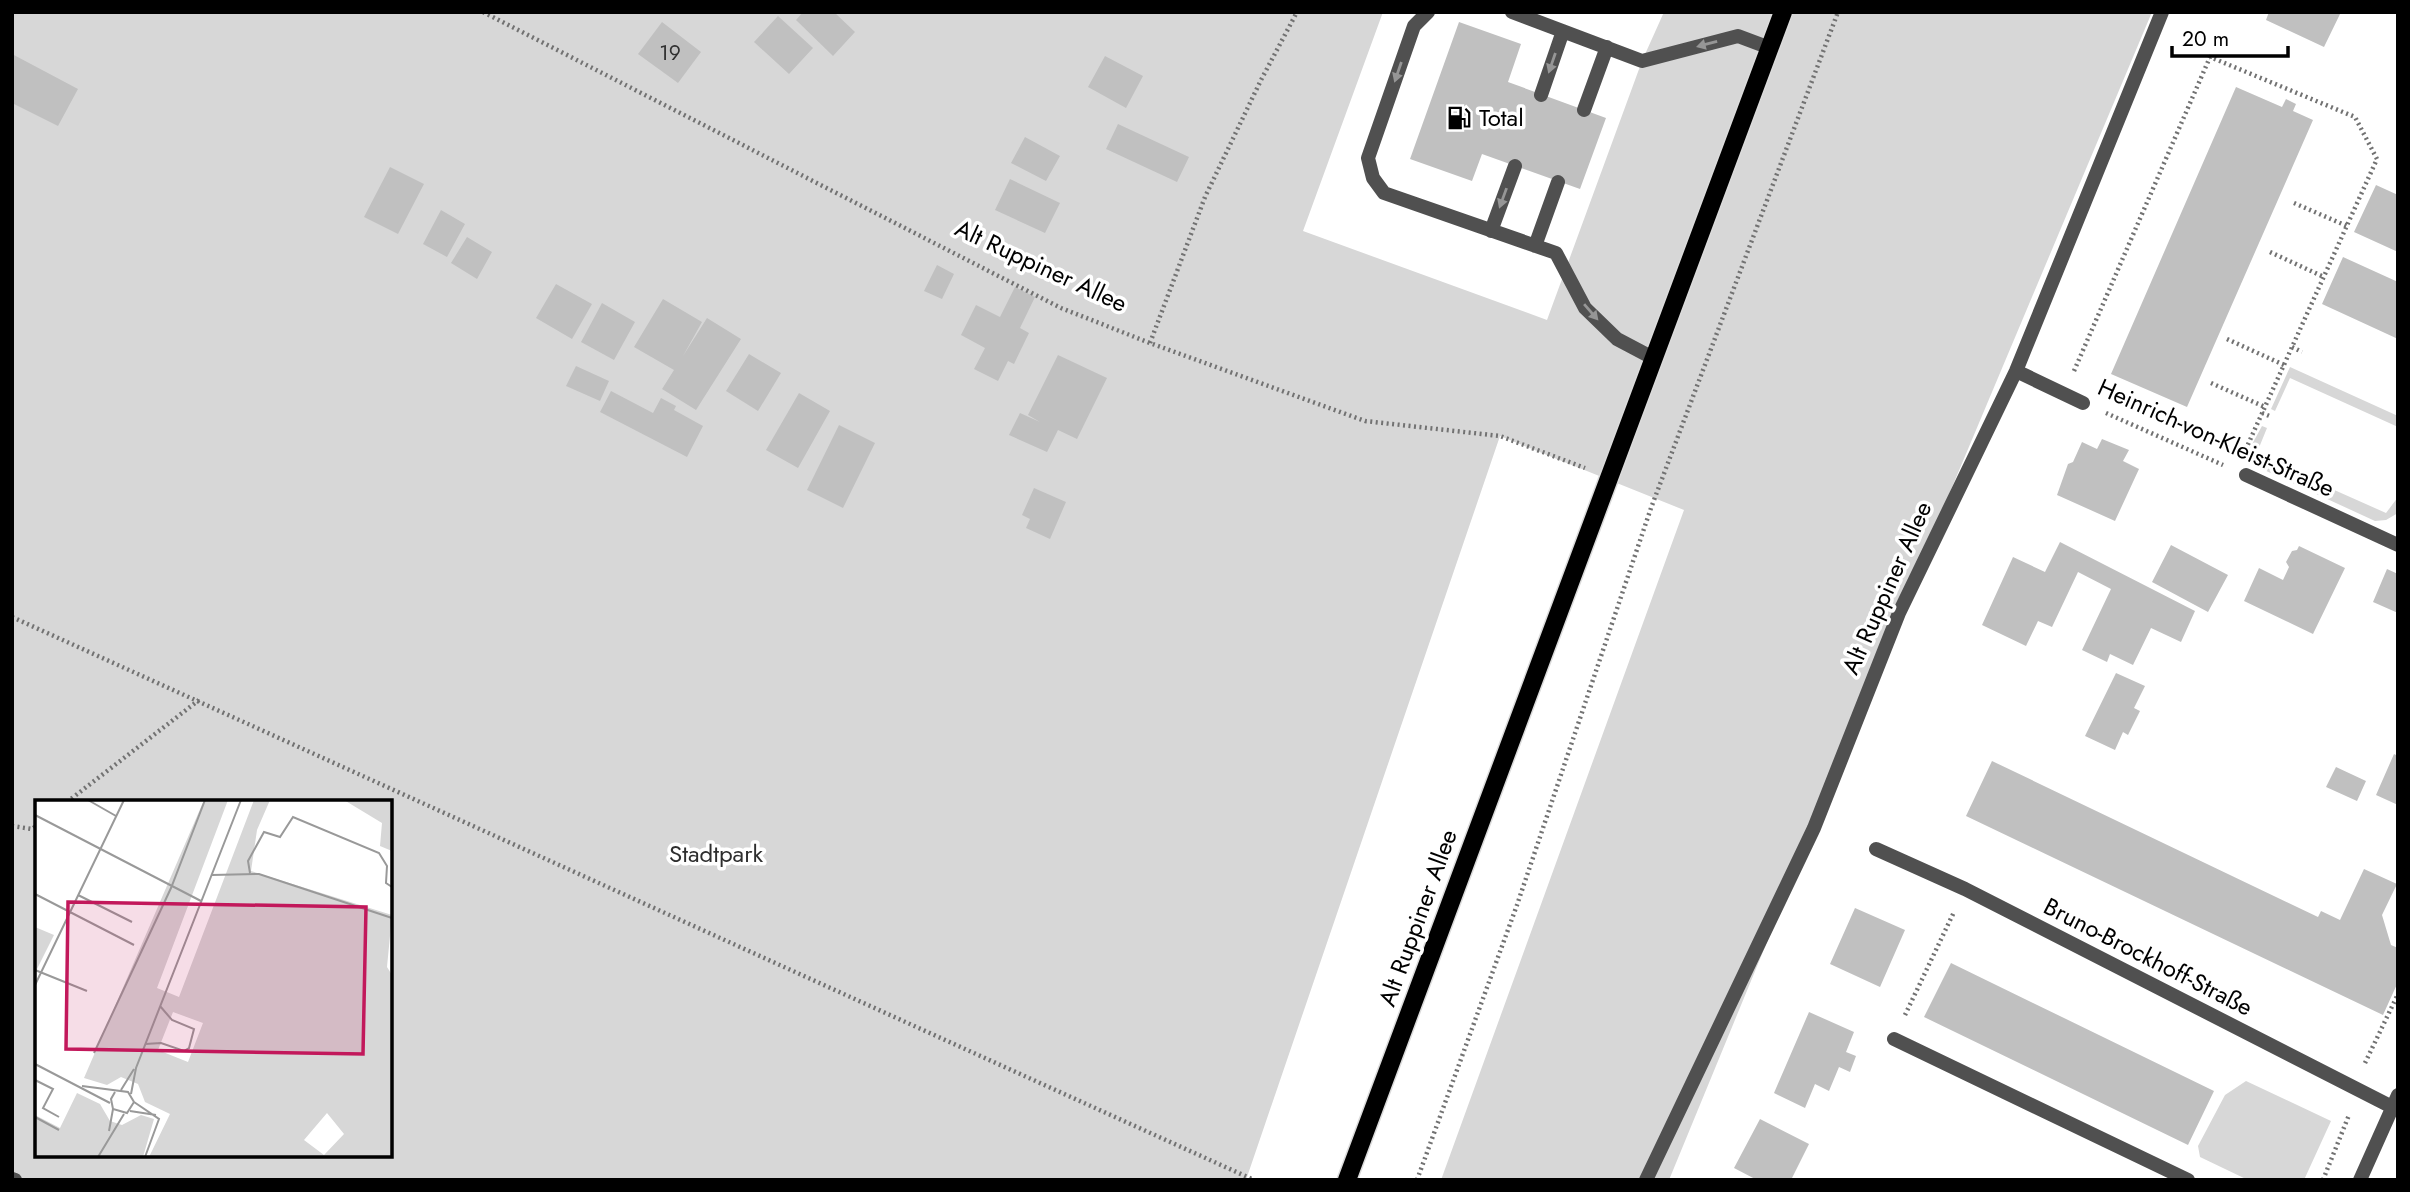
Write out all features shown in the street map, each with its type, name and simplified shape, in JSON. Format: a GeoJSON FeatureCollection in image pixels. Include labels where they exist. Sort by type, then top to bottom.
{"type":"FeatureCollection","features":[{"type":"Feature","properties":{"kind":"main road","name":"Alt Ruppiner Allee"},"geometry":{"type":"LineString","coordinates":[[1347,1180],[1783,12]]}},
{"type":"Feature","properties":{"kind":"street"},"geometry":{"type":"LineString","coordinates":[[1429,12],[1415,26],[1368,158],[1373,178],[1384,193],[1556,253],[1585,307],[1616,339],[1653,358]]}},
{"type":"Feature","properties":{"kind":"street"},"geometry":{"type":"LineString","coordinates":[[1513,12],[1642,61],[1738,36],[1770,48]]}},
{"type":"Feature","properties":{"kind":"street","name":"Alt Ruppiner Allee"},"geometry":{"type":"LineString","coordinates":[[1646,1180],[1814,828],[1899,613],[2016,371],[2162,12]]}},
{"type":"Feature","properties":{"kind":"street"},"geometry":{"type":"LineString","coordinates":[[1541,95],[1563,31]]}},
{"type":"Feature","properties":{"kind":"street"},"geometry":{"type":"LineString","coordinates":[[1584,110],[1607,47]]}},
{"type":"Feature","properties":{"kind":"street"},"geometry":{"type":"LineString","coordinates":[[1492,231],[1515,166]]}},
{"type":"Feature","properties":{"kind":"street"},"geometry":{"type":"LineString","coordinates":[[1535,246],[1558,182]]}},
{"type":"Feature","properties":{"kind":"street","name":"Heinrich-von-Kleist-Straße"},"geometry":{"type":"LineString","coordinates":[[2016,371],[2083,403]]}},
{"type":"Feature","properties":{"kind":"street","name":"Heinrich-von-Kleist-Straße"},"geometry":{"type":"LineString","coordinates":[[2241,473],[2398,545]]}},
{"type":"Feature","properties":{"kind":"street","name":"Bruno-Brockhoff-Straße"},"geometry":{"type":"LineString","coordinates":[[1876,849],[1965,889],[2354,1088],[2396,1104]]}},
{"type":"Feature","properties":{"kind":"street"},"geometry":{"type":"LineString","coordinates":[[1894,1039],[2188,1180]]}},
{"type":"Feature","properties":{"kind":"street"},"geometry":{"type":"LineString","coordinates":[[2360,1180],[2396,1104]]}},
{"type":"Feature","properties":{"kind":"path","name":"Alt Ruppiner Allee"},"geometry":{"type":"LineString","coordinates":[[484,12],[1061,308],[1365,421],[1500,436],[1609,478]]}},
{"type":"Feature","properties":{"kind":"path"},"geometry":{"type":"LineString","coordinates":[[1150,343],[1205,197],[1297,12]]}},
{"type":"Feature","properties":{"kind":"path"},"geometry":{"type":"LineString","coordinates":[[1417,1180],[1517,905],[1651,508],[1838,12]]}},
{"type":"Feature","properties":{"kind":"path"},"geometry":{"type":"LineString","coordinates":[[2064,394],[2210,57],[2355,117],[2377,159],[2264,410],[2241,473]]}},
{"type":"Feature","properties":{"kind":"path"},"geometry":{"type":"LineString","coordinates":[[2294,202],[2347,226]]}},
{"type":"Feature","properties":{"kind":"path"},"geometry":{"type":"LineString","coordinates":[[2270,253],[2324,277]]}},
{"type":"Feature","properties":{"kind":"path"},"geometry":{"type":"LineString","coordinates":[[2227,339],[2284,365]]}},
{"type":"Feature","properties":{"kind":"path"},"geometry":{"type":"LineString","coordinates":[[2292,347],[2302,352]]}},
{"type":"Feature","properties":{"kind":"path"},"geometry":{"type":"LineString","coordinates":[[2211,383],[2264,410],[2272,417]]}},
{"type":"Feature","properties":{"kind":"path","name":"Heinrich-von-Kleist-Straße"},"geometry":{"type":"LineString","coordinates":[[2083,403],[2241,473]]}},
{"type":"Feature","properties":{"kind":"path"},"geometry":{"type":"LineString","coordinates":[[12,617],[1254,1180]]}},
{"type":"Feature","properties":{"kind":"path"},"geometry":{"type":"LineString","coordinates":[[70,800],[199,700]]}},
{"type":"Feature","properties":{"kind":"path"},"geometry":{"type":"LineString","coordinates":[[12,826],[32,829],[35,827]]}},
{"type":"Feature","properties":{"kind":"path"},"geometry":{"type":"LineString","coordinates":[[1914,1048],[1902,1022],[1965,889]]}},
{"type":"Feature","properties":{"kind":"path"},"geometry":{"type":"LineString","coordinates":[[2323,1180],[2348,1121],[2354,1088],[2398,994]]}},
{"type":"Feature","properties":{"kind":"green space","name":"Stadtpark"},"geometry":{"type":"Polygon","coordinates":[[[12,12],[1383,12],[1303,231],[1547,320],[1642,61],[1664,12],[2152,12],[1899,613],[1669,1180],[1441,1180],[1684,510],[1500,436],[1246,1180],[12,1180],[12,12]]]}},
{"type":"Feature","properties":{"kind":"green space"},"geometry":{"type":"Polygon","coordinates":[[[2290,367],[2398,416],[2398,427],[2290,378],[2275,411],[2271,409],[2290,367]]]}},
{"type":"Feature","properties":{"kind":"green space"},"geometry":{"type":"Polygon","coordinates":[[[2262,426],[2267,428],[2256,455],[2386,513],[2398,497],[2398,513],[2386,520],[2375,521],[2249,463],[2250,448],[2262,426]]]}},
{"type":"Feature","properties":{"kind":"green space"},"geometry":{"type":"Polygon","coordinates":[[[2246,1081],[2331,1121],[2304,1180],[2248,1180],[2200,1157],[2198,1146],[2225,1095],[2246,1081]]]}},
{"type":"Feature","properties":{"kind":"building"},"geometry":{"type":"Polygon","coordinates":[[[803,12],[834,12],[855,32],[833,56],[796,20],[803,12]]]}},
{"type":"Feature","properties":{"kind":"building"},"geometry":{"type":"Polygon","coordinates":[[[2269,12],[2341,12],[2324,47],[2266,20],[2269,12]]]}},
{"type":"Feature","properties":{"kind":"building"},"geometry":{"type":"Polygon","coordinates":[[[778,16],[813,48],[789,74],[754,42],[778,16]]]}},
{"type":"Feature","properties":{"kind":"building"},"geometry":{"type":"Polygon","coordinates":[[[662,22],[701,52],[678,83],[638,54],[662,22]]]}},
{"type":"Feature","properties":{"kind":"building"},"geometry":{"type":"Polygon","coordinates":[[[1459,22],[1521,44],[1508,82],[1606,118],[1580,189],[1482,154],[1472,181],[1410,159],[1459,22]]]}},
{"type":"Feature","properties":{"kind":"building"},"geometry":{"type":"Polygon","coordinates":[[[12,54],[78,89],[58,126],[12,103],[12,54]]]}},
{"type":"Feature","properties":{"kind":"building"},"geometry":{"type":"Polygon","coordinates":[[[1105,56],[1143,76],[1126,108],[1088,87],[1105,56]]]}},
{"type":"Feature","properties":{"kind":"building"},"geometry":{"type":"Polygon","coordinates":[[[2236,87],[2282,107],[2286,99],[2296,104],[2293,111],[2313,120],[2187,407],[2111,374],[2236,87]]]}},
{"type":"Feature","properties":{"kind":"building"},"geometry":{"type":"Polygon","coordinates":[[[1118,124],[1189,157],[1177,182],[1106,149],[1118,124]]]}},
{"type":"Feature","properties":{"kind":"building"},"geometry":{"type":"Polygon","coordinates":[[[1025,137],[1060,156],[1046,181],[1011,163],[1025,137]]]}},
{"type":"Feature","properties":{"kind":"building"},"geometry":{"type":"Polygon","coordinates":[[[390,167],[424,184],[398,234],[364,217],[390,167]]]}},
{"type":"Feature","properties":{"kind":"building"},"geometry":{"type":"Polygon","coordinates":[[[1010,179],[1060,203],[1045,233],[995,210],[1010,179]]]}},
{"type":"Feature","properties":{"kind":"building"},"geometry":{"type":"Polygon","coordinates":[[[2376,185],[2398,195],[2398,252],[2354,232],[2376,185]]]}},
{"type":"Feature","properties":{"kind":"building"},"geometry":{"type":"Polygon","coordinates":[[[441,210],[465,224],[447,257],[423,244],[441,210]]]}},
{"type":"Feature","properties":{"kind":"building"},"geometry":{"type":"Polygon","coordinates":[[[467,237],[492,252],[477,279],[451,263],[467,237]]]}},
{"type":"Feature","properties":{"kind":"building"},"geometry":{"type":"Polygon","coordinates":[[[2343,257],[2398,282],[2398,339],[2322,304],[2343,257]]]}},
{"type":"Feature","properties":{"kind":"building"},"geometry":{"type":"Polygon","coordinates":[[[937,265],[954,274],[942,299],[924,291],[937,265]]]}},
{"type":"Feature","properties":{"kind":"building"},"geometry":{"type":"Polygon","coordinates":[[[556,284],[592,304],[572,339],[536,318],[556,284]]]}},
{"type":"Feature","properties":{"kind":"building"},"geometry":{"type":"Polygon","coordinates":[[[1015,287],[1035,297],[1020,328],[1029,333],[1014,364],[1008,361],[998,381],[974,369],[985,348],[961,335],[976,305],[1000,317],[1015,287]]]}},
{"type":"Feature","properties":{"kind":"building"},"geometry":{"type":"Polygon","coordinates":[[[663,299],[702,322],[683,356],[707,318],[741,339],[696,410],[662,389],[674,370],[634,347],[663,299]]]}},
{"type":"Feature","properties":{"kind":"building"},"geometry":{"type":"Polygon","coordinates":[[[602,303],[635,322],[614,360],[581,342],[602,303]]]}},
{"type":"Feature","properties":{"kind":"building"},"geometry":{"type":"Polygon","coordinates":[[[749,354],[781,373],[758,411],[726,391],[749,354]]]}},
{"type":"Feature","properties":{"kind":"building"},"geometry":{"type":"Polygon","coordinates":[[[1058,355],[1107,378],[1077,439],[1058,430],[1047,452],[1009,435],[1020,413],[1040,422],[1028,415],[1058,355]]]}},
{"type":"Feature","properties":{"kind":"building"},"geometry":{"type":"Polygon","coordinates":[[[576,366],[609,381],[600,401],[566,386],[576,366]]]}},
{"type":"Feature","properties":{"kind":"building"},"geometry":{"type":"Polygon","coordinates":[[[611,391],[653,413],[661,398],[676,406],[674,410],[703,426],[687,457],[600,412],[611,391]]]}},
{"type":"Feature","properties":{"kind":"building"},"geometry":{"type":"Polygon","coordinates":[[[799,393],[830,411],[798,468],[766,450],[799,393]]]}},
{"type":"Feature","properties":{"kind":"building"},"geometry":{"type":"Polygon","coordinates":[[[839,425],[875,443],[843,508],[807,490],[839,425]]]}},
{"type":"Feature","properties":{"kind":"building"},"geometry":{"type":"Polygon","coordinates":[[[2102,439],[2129,450],[2123,461],[2139,469],[2115,521],[2057,495],[2068,464],[2073,462],[2082,442],[2097,449],[2102,439]]]}},
{"type":"Feature","properties":{"kind":"building"},"geometry":{"type":"Polygon","coordinates":[[[1034,488],[1066,502],[1050,539],[1026,528],[1030,519],[1022,515],[1034,488]]]}},
{"type":"Feature","properties":{"kind":"building"},"geometry":{"type":"Polygon","coordinates":[[[2060,542],[2195,611],[2181,642],[2151,628],[2133,665],[2110,654],[2107,662],[2082,650],[2111,589],[2078,572],[2052,627],[2038,621],[2026,646],[1982,625],[2013,557],[2045,572],[2060,542]]]}},
{"type":"Feature","properties":{"kind":"building"},"geometry":{"type":"Polygon","coordinates":[[[2171,545],[2228,575],[2208,612],[2152,582],[2171,545]]]}},
{"type":"Feature","properties":{"kind":"building"},"geometry":{"type":"Polygon","coordinates":[[[2299,546],[2345,568],[2313,634],[2244,601],[2259,568],[2283,580],[2289,567],[2286,562],[2292,551],[2299,546]]]}},
{"type":"Feature","properties":{"kind":"building"},"geometry":{"type":"Polygon","coordinates":[[[2387,569],[2398,574],[2398,613],[2373,602],[2387,569]]]}},
{"type":"Feature","properties":{"kind":"building"},"geometry":{"type":"Polygon","coordinates":[[[2116,673],[2145,686],[2134,708],[2140,711],[2128,735],[2123,732],[2115,750],[2085,736],[2116,673]]]}},
{"type":"Feature","properties":{"kind":"building"},"geometry":{"type":"Polygon","coordinates":[[[2394,754],[2398,756],[2398,805],[2376,795],[2394,754]]]}},
{"type":"Feature","properties":{"kind":"building"},"geometry":{"type":"Polygon","coordinates":[[[1992,761],[2318,917],[2321,911],[2340,920],[2364,869],[2397,884],[2382,915],[2391,945],[2398,948],[2398,982],[2383,1015],[1966,816],[1992,761]]]}},
{"type":"Feature","properties":{"kind":"building"},"geometry":{"type":"Polygon","coordinates":[[[2336,767],[2366,781],[2357,801],[2326,787],[2336,767]]]}},
{"type":"Feature","properties":{"kind":"building"},"geometry":{"type":"Polygon","coordinates":[[[1855,908],[1905,930],[1880,987],[1830,964],[1855,908]]]}},
{"type":"Feature","properties":{"kind":"building"},"geometry":{"type":"Polygon","coordinates":[[[1951,963],[2214,1091],[2188,1145],[1924,1017],[1951,963]]]}},
{"type":"Feature","properties":{"kind":"building"},"geometry":{"type":"Polygon","coordinates":[[[1809,1012],[1854,1032],[1846,1052],[1856,1056],[1850,1072],[1839,1067],[1829,1091],[1815,1084],[1805,1108],[1774,1093],[1809,1012]]]}},
{"type":"Feature","properties":{"kind":"building"},"geometry":{"type":"Polygon","coordinates":[[[1760,1119],[1809,1144],[1791,1180],[1757,1180],[1734,1168],[1760,1119]]]}},
{"type":"Feature","properties":{"kind":"place","name":"Total"},"geometry":{"type":"Point","coordinates":[1459,118]}}]}
